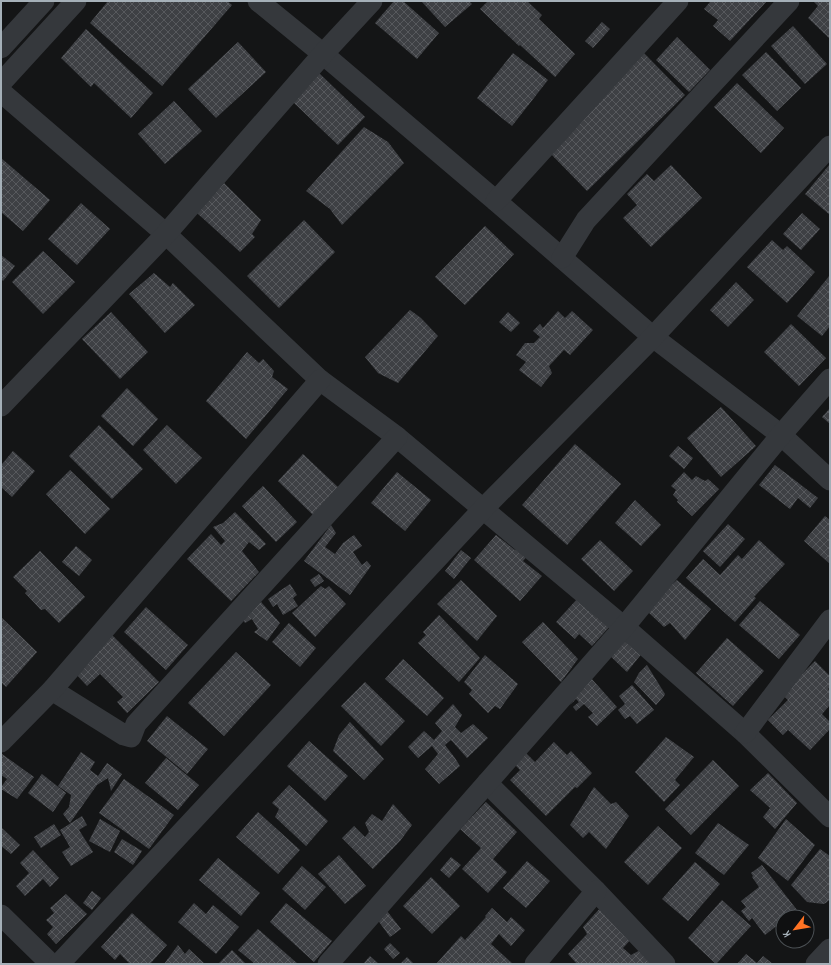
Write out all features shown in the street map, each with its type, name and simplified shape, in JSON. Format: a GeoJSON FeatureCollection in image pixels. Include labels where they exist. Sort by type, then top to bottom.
{"type":"FeatureCollection","features":[{"type":"Feature","properties":{"kind":"street"},"geometry":{"type":"LineString","coordinates":[[1,48],[44,1]]}},
{"type":"Feature","properties":{"kind":"street"},"geometry":{"type":"LineString","coordinates":[[1,82],[76,1]]}},
{"type":"Feature","properties":{"kind":"street"},"geometry":{"type":"LineString","coordinates":[[258,1],[323,54],[496,201],[653,337],[781,435],[830,480]]}},
{"type":"Feature","properties":{"kind":"street"},"geometry":{"type":"LineString","coordinates":[[1,406],[166,234],[323,54],[372,1]]}},
{"type":"Feature","properties":{"kind":"street"},"geometry":{"type":"LineString","coordinates":[[496,201],[678,1]]}},
{"type":"Feature","properties":{"kind":"street"},"geometry":{"type":"LineString","coordinates":[[562,258],[586,220],[789,1]]}},
{"type":"Feature","properties":{"kind":"street"},"geometry":{"type":"LineString","coordinates":[[1,92],[166,234],[320,380],[398,437],[624,627],[745,733],[830,817]]}},
{"type":"Feature","properties":{"kind":"street"},"geometry":{"type":"LineString","coordinates":[[59,964],[483,509],[653,337],[830,146]]}},
{"type":"Feature","properties":{"kind":"street"},"geometry":{"type":"LineString","coordinates":[[328,964],[624,627],[781,435],[830,379]]}},
{"type":"Feature","properties":{"kind":"street"},"geometry":{"type":"LineString","coordinates":[[1,742],[52,690],[320,380]]}},
{"type":"Feature","properties":{"kind":"street"},"geometry":{"type":"LineString","coordinates":[[52,690],[124,735],[131,737],[136,724],[398,437]]}},
{"type":"Feature","properties":{"kind":"street"},"geometry":{"type":"LineString","coordinates":[[745,733],[830,620]]}},
{"type":"Feature","properties":{"kind":"street"},"geometry":{"type":"LineString","coordinates":[[487,783],[596,891],[665,964]]}},
{"type":"Feature","properties":{"kind":"street"},"geometry":{"type":"LineString","coordinates":[[535,964],[596,891]]}},
{"type":"Feature","properties":{"kind":"street"},"geometry":{"type":"LineString","coordinates":[[1,916],[51,964]]}},
{"type":"Feature","properties":{"kind":"street"},"geometry":{"type":"LineString","coordinates":[[816,964],[830,948]]}},
{"type":"Feature","properties":{"kind":"building"},"geometry":{"type":"Polygon","coordinates":[[[108,1],[227,1],[232,5],[162,86],[90,23],[108,1]]]}},
{"type":"Feature","properties":{"kind":"building"},"geometry":{"type":"Polygon","coordinates":[[[394,1],[403,1],[439,33],[417,59],[375,23],[394,1]]]}},
{"type":"Feature","properties":{"kind":"building"},"geometry":{"type":"Polygon","coordinates":[[[421,1],[469,1],[472,4],[445,27],[421,1]]]}},
{"type":"Feature","properties":{"kind":"building"},"geometry":{"type":"Polygon","coordinates":[[[488,1],[527,1],[542,15],[539,19],[575,54],[555,77],[520,45],[519,46],[480,9],[488,1]]]}},
{"type":"Feature","properties":{"kind":"building"},"geometry":{"type":"Polygon","coordinates":[[[711,1],[767,1],[730,41],[713,26],[718,20],[704,9],[711,1]]]}},
{"type":"Feature","properties":{"kind":"building"},"geometry":{"type":"Polygon","coordinates":[[[813,1],[830,1],[830,39],[808,18],[818,6],[813,1]]]}},
{"type":"Feature","properties":{"kind":"building"},"geometry":{"type":"Polygon","coordinates":[[[602,22],[610,29],[593,48],[585,41],[602,22]]]}},
{"type":"Feature","properties":{"kind":"building"},"geometry":{"type":"Polygon","coordinates":[[[793,26],[827,64],[805,84],[771,46],[793,26]]]}},
{"type":"Feature","properties":{"kind":"building"},"geometry":{"type":"Polygon","coordinates":[[[86,29],[153,93],[131,118],[94,83],[91,87],[61,58],[86,29]]]}},
{"type":"Feature","properties":{"kind":"building"},"geometry":{"type":"Polygon","coordinates":[[[677,37],[710,70],[689,92],[656,60],[677,37]]]}},
{"type":"Feature","properties":{"kind":"building"},"geometry":{"type":"Polygon","coordinates":[[[238,42],[266,72],[216,118],[188,89],[238,42]]]}},
{"type":"Feature","properties":{"kind":"building"},"geometry":{"type":"Polygon","coordinates":[[[643,52],[685,95],[587,191],[548,151],[643,52]]]}},
{"type":"Feature","properties":{"kind":"building"},"geometry":{"type":"Polygon","coordinates":[[[766,52],[801,88],[777,111],[742,75],[766,52]]]}},
{"type":"Feature","properties":{"kind":"building"},"geometry":{"type":"Polygon","coordinates":[[[513,53],[548,80],[512,126],[477,98],[513,53]]]}},
{"type":"Feature","properties":{"kind":"building"},"geometry":{"type":"Polygon","coordinates":[[[319,73],[365,117],[338,145],[292,101],[319,73]]]}},
{"type":"Feature","properties":{"kind":"building"},"geometry":{"type":"Polygon","coordinates":[[[737,83],[784,128],[761,153],[714,107],[737,83]]]}},
{"type":"Feature","properties":{"kind":"building"},"geometry":{"type":"Polygon","coordinates":[[[174,101],[202,131],[165,164],[138,134],[174,101]]]}},
{"type":"Feature","properties":{"kind":"building"},"geometry":{"type":"Polygon","coordinates":[[[364,127],[388,142],[404,163],[342,225],[330,209],[306,191],[364,127]]]}},
{"type":"Feature","properties":{"kind":"building"},"geometry":{"type":"Polygon","coordinates":[[[1,158],[50,200],[23,231],[1,212],[1,158]]]}},
{"type":"Feature","properties":{"kind":"building"},"geometry":{"type":"Polygon","coordinates":[[[830,164],[830,215],[805,194],[830,164]]]}},
{"type":"Feature","properties":{"kind":"building"},"geometry":{"type":"Polygon","coordinates":[[[671,165],[702,198],[651,247],[623,218],[637,205],[627,194],[647,174],[654,181],[671,165]]]}},
{"type":"Feature","properties":{"kind":"building"},"geometry":{"type":"Polygon","coordinates":[[[224,183],[261,220],[252,234],[255,237],[240,252],[197,213],[224,183]]]}},
{"type":"Feature","properties":{"kind":"building"},"geometry":{"type":"Polygon","coordinates":[[[81,203],[110,229],[77,265],[48,239],[81,203]]]}},
{"type":"Feature","properties":{"kind":"building"},"geometry":{"type":"Polygon","coordinates":[[[802,213],[820,229],[801,250],[783,234],[802,213]]]}},
{"type":"Feature","properties":{"kind":"building"},"geometry":{"type":"Polygon","coordinates":[[[304,220],[335,252],[279,308],[247,276],[304,220]]]}},
{"type":"Feature","properties":{"kind":"building"},"geometry":{"type":"Polygon","coordinates":[[[485,226],[514,254],[465,305],[435,277],[485,226]]]}},
{"type":"Feature","properties":{"kind":"building"},"geometry":{"type":"Polygon","coordinates":[[[772,240],[783,250],[787,246],[815,272],[787,303],[747,267],[772,240]]]}},
{"type":"Feature","properties":{"kind":"building"},"geometry":{"type":"Polygon","coordinates":[[[43,251],[75,282],[43,314],[12,282],[43,251]]]}},
{"type":"Feature","properties":{"kind":"building"},"geometry":{"type":"Polygon","coordinates":[[[1,255],[15,266],[3,281],[1,279],[1,255]]]}},
{"type":"Feature","properties":{"kind":"building"},"geometry":{"type":"Polygon","coordinates":[[[154,273],[170,287],[173,283],[195,305],[165,333],[129,294],[154,273]]]}},
{"type":"Feature","properties":{"kind":"building"},"geometry":{"type":"Polygon","coordinates":[[[830,275],[830,326],[822,336],[797,316],[830,275]]]}},
{"type":"Feature","properties":{"kind":"building"},"geometry":{"type":"Polygon","coordinates":[[[736,282],[754,300],[728,327],[710,310],[736,282]]]}},
{"type":"Feature","properties":{"kind":"building"},"geometry":{"type":"Polygon","coordinates":[[[410,310],[421,318],[438,336],[398,383],[378,373],[365,357],[410,310]]]}},
{"type":"Feature","properties":{"kind":"building"},"geometry":{"type":"Polygon","coordinates":[[[558,311],[565,318],[572,311],[593,330],[570,355],[564,350],[549,366],[552,373],[541,387],[519,370],[526,362],[516,355],[525,343],[534,343],[540,337],[533,331],[540,324],[543,328],[558,311]]]}},
{"type":"Feature","properties":{"kind":"building"},"geometry":{"type":"Polygon","coordinates":[[[111,312],[148,352],[120,379],[82,339],[111,312]]]}},
{"type":"Feature","properties":{"kind":"building"},"geometry":{"type":"Polygon","coordinates":[[[508,312],[520,323],[511,332],[499,322],[508,312]]]}},
{"type":"Feature","properties":{"kind":"building"},"geometry":{"type":"Polygon","coordinates":[[[791,324],[826,358],[799,386],[764,352],[791,324]]]}},
{"type":"Feature","properties":{"kind":"building"},"geometry":{"type":"Polygon","coordinates":[[[247,352],[259,363],[263,359],[274,371],[272,377],[288,389],[246,439],[206,401],[247,352]]]}},
{"type":"Feature","properties":{"kind":"building"},"geometry":{"type":"Polygon","coordinates":[[[127,388],[158,419],[133,446],[101,416],[127,388]]]}},
{"type":"Feature","properties":{"kind":"building"},"geometry":{"type":"Polygon","coordinates":[[[721,407],[756,446],[721,477],[687,438],[721,407]]]}},
{"type":"Feature","properties":{"kind":"building"},"geometry":{"type":"Polygon","coordinates":[[[830,408],[830,424],[822,417],[830,408]]]}},
{"type":"Feature","properties":{"kind":"building"},"geometry":{"type":"Polygon","coordinates":[[[99,425],[143,469],[112,499],[69,456],[99,425]]]}},
{"type":"Feature","properties":{"kind":"building"},"geometry":{"type":"Polygon","coordinates":[[[167,425],[202,458],[176,484],[143,450],[167,425]]]}},
{"type":"Feature","properties":{"kind":"building"},"geometry":{"type":"Polygon","coordinates":[[[575,444],[621,484],[567,545],[522,505],[575,444]]]}},
{"type":"Feature","properties":{"kind":"building"},"geometry":{"type":"Polygon","coordinates":[[[678,446],[693,458],[684,469],[669,456],[678,446]]]}},
{"type":"Feature","properties":{"kind":"building"},"geometry":{"type":"Polygon","coordinates":[[[13,451],[35,471],[12,497],[1,487],[1,463],[2,464],[13,451]]]}},
{"type":"Feature","properties":{"kind":"building"},"geometry":{"type":"Polygon","coordinates":[[[303,454],[340,489],[314,516],[278,481],[303,454]]]}},
{"type":"Feature","properties":{"kind":"building"},"geometry":{"type":"Polygon","coordinates":[[[775,465],[818,498],[810,508],[798,498],[790,509],[759,485],[775,465]]]}},
{"type":"Feature","properties":{"kind":"building"},"geometry":{"type":"Polygon","coordinates":[[[70,470],[110,509],[85,534],[46,494],[70,470]]]}},
{"type":"Feature","properties":{"kind":"building"},"geometry":{"type":"Polygon","coordinates":[[[397,472],[431,500],[405,531],[371,503],[397,472]]]}},
{"type":"Feature","properties":{"kind":"building"},"geometry":{"type":"Polygon","coordinates":[[[684,472],[692,480],[696,476],[705,481],[708,479],[719,489],[692,516],[677,502],[678,500],[673,495],[676,490],[671,486],[684,472]]]}},
{"type":"Feature","properties":{"kind":"building"},"geometry":{"type":"Polygon","coordinates":[[[263,486],[297,522],[276,542],[242,506],[263,486]]]}},
{"type":"Feature","properties":{"kind":"building"},"geometry":{"type":"Polygon","coordinates":[[[635,500],[661,525],[641,546],[615,523],[635,500]]]}},
{"type":"Feature","properties":{"kind":"building"},"geometry":{"type":"Polygon","coordinates":[[[235,512],[266,544],[259,550],[249,542],[242,551],[259,572],[231,601],[187,559],[211,534],[221,545],[225,541],[213,527],[223,523],[235,512]]]}},
{"type":"Feature","properties":{"kind":"building"},"geometry":{"type":"Polygon","coordinates":[[[825,516],[830,520],[830,564],[804,541],[825,516]]]}},
{"type":"Feature","properties":{"kind":"building"},"geometry":{"type":"Polygon","coordinates":[[[728,524],[745,539],[720,567],[703,551],[728,524]]]}},
{"type":"Feature","properties":{"kind":"building"},"geometry":{"type":"Polygon","coordinates":[[[331,525],[336,533],[325,547],[335,554],[343,543],[354,535],[362,546],[353,552],[362,565],[367,561],[371,566],[350,595],[304,561],[331,525]]]}},
{"type":"Feature","properties":{"kind":"building"},"geometry":{"type":"Polygon","coordinates":[[[496,535],[515,550],[521,546],[530,553],[523,561],[542,576],[520,601],[474,560],[496,535]]]}},
{"type":"Feature","properties":{"kind":"building"},"geometry":{"type":"Polygon","coordinates":[[[600,540],[633,571],[614,591],[581,559],[600,540]]]}},
{"type":"Feature","properties":{"kind":"building"},"geometry":{"type":"Polygon","coordinates":[[[759,540],[785,564],[754,597],[756,598],[735,622],[686,578],[703,559],[720,575],[738,555],[742,559],[759,540]]]}},
{"type":"Feature","properties":{"kind":"building"},"geometry":{"type":"Polygon","coordinates":[[[76,546],[92,560],[79,576],[62,562],[76,546]]]}},
{"type":"Feature","properties":{"kind":"building"},"geometry":{"type":"Polygon","coordinates":[[[461,550],[471,558],[454,579],[445,571],[461,550]]]}},
{"type":"Feature","properties":{"kind":"building"},"geometry":{"type":"Polygon","coordinates":[[[40,551],[85,597],[59,623],[45,609],[41,610],[25,593],[27,591],[13,577],[40,551]]]}},
{"type":"Feature","properties":{"kind":"building"},"geometry":{"type":"Polygon","coordinates":[[[319,574],[324,581],[315,587],[310,580],[319,574]]]}},
{"type":"Feature","properties":{"kind":"building"},"geometry":{"type":"Polygon","coordinates":[[[461,580],[497,616],[477,641],[437,604],[461,580]]]}},
{"type":"Feature","properties":{"kind":"building"},"geometry":{"type":"Polygon","coordinates":[[[677,580],[711,609],[685,640],[670,623],[664,627],[649,613],[653,601],[677,580]]]}},
{"type":"Feature","properties":{"kind":"building"},"geometry":{"type":"Polygon","coordinates":[[[290,584],[297,595],[293,598],[298,606],[283,615],[277,604],[273,607],[268,599],[290,584]]]}},
{"type":"Feature","properties":{"kind":"building"},"geometry":{"type":"Polygon","coordinates":[[[321,586],[325,589],[329,586],[346,604],[315,637],[292,613],[321,586]]]}},
{"type":"Feature","properties":{"kind":"building"},"geometry":{"type":"Polygon","coordinates":[[[580,596],[611,625],[592,646],[579,634],[575,639],[556,622],[580,596]]]}},
{"type":"Feature","properties":{"kind":"building"},"geometry":{"type":"Polygon","coordinates":[[[760,601],[800,635],[779,659],[739,625],[760,601]]]}},
{"type":"Feature","properties":{"kind":"building"},"geometry":{"type":"Polygon","coordinates":[[[261,602],[280,623],[267,641],[254,632],[258,629],[252,619],[245,623],[241,617],[261,602]]]}},
{"type":"Feature","properties":{"kind":"building"},"geometry":{"type":"Polygon","coordinates":[[[146,607],[188,645],[166,670],[124,632],[146,607]]]}},
{"type":"Feature","properties":{"kind":"building"},"geometry":{"type":"Polygon","coordinates":[[[439,615],[480,658],[459,682],[418,643],[426,635],[423,632],[439,615]]]}},
{"type":"Feature","properties":{"kind":"building"},"geometry":{"type":"Polygon","coordinates":[[[1,617],[37,652],[6,687],[1,682],[1,617]]]}},
{"type":"Feature","properties":{"kind":"building"},"geometry":{"type":"Polygon","coordinates":[[[543,622],[578,659],[561,682],[522,642],[543,622]]]}},
{"type":"Feature","properties":{"kind":"building"},"geometry":{"type":"Polygon","coordinates":[[[289,623],[316,648],[300,667],[272,642],[289,623]]]}},
{"type":"Feature","properties":{"kind":"building"},"geometry":{"type":"Polygon","coordinates":[[[112,635],[159,682],[127,713],[117,702],[123,697],[100,674],[87,686],[73,671],[112,635]]]}},
{"type":"Feature","properties":{"kind":"building"},"geometry":{"type":"Polygon","coordinates":[[[624,635],[643,652],[627,672],[608,654],[624,635]]]}},
{"type":"Feature","properties":{"kind":"building"},"geometry":{"type":"Polygon","coordinates":[[[727,638],[764,671],[733,706],[696,673],[727,638]]]}},
{"type":"Feature","properties":{"kind":"building"},"geometry":{"type":"Polygon","coordinates":[[[236,652],[271,685],[224,736],[188,703],[236,652]]]}},
{"type":"Feature","properties":{"kind":"building"},"geometry":{"type":"Polygon","coordinates":[[[485,655],[518,684],[500,709],[495,706],[488,713],[469,694],[472,690],[464,682],[485,655]]]}},
{"type":"Feature","properties":{"kind":"building"},"geometry":{"type":"Polygon","coordinates":[[[403,659],[444,698],[427,716],[385,679],[403,659]]]}},
{"type":"Feature","properties":{"kind":"building"},"geometry":{"type":"Polygon","coordinates":[[[815,661],[830,676],[830,687],[828,689],[830,691],[830,705],[822,714],[830,722],[830,729],[810,750],[788,730],[783,735],[768,720],[788,700],[782,694],[815,661]]]}},
{"type":"Feature","properties":{"kind":"building"},"geometry":{"type":"Polygon","coordinates":[[[647,665],[665,694],[656,705],[634,682],[639,673],[647,665]]]}},
{"type":"Feature","properties":{"kind":"building"},"geometry":{"type":"Polygon","coordinates":[[[590,677],[617,707],[597,726],[588,717],[593,713],[584,704],[576,711],[573,707],[579,702],[576,699],[570,705],[590,677]]]}},
{"type":"Feature","properties":{"kind":"building"},"geometry":{"type":"Polygon","coordinates":[[[365,682],[405,721],[381,746],[341,706],[365,682]]]}},
{"type":"Feature","properties":{"kind":"building"},"geometry":{"type":"Polygon","coordinates":[[[632,685],[654,710],[637,724],[630,716],[625,719],[618,710],[625,704],[619,696],[632,685]]]}},
{"type":"Feature","properties":{"kind":"building"},"geometry":{"type":"Polygon","coordinates":[[[453,704],[462,715],[455,727],[461,733],[473,724],[488,738],[467,758],[451,740],[445,745],[460,766],[439,784],[425,769],[438,754],[432,746],[418,758],[408,747],[424,731],[434,740],[442,731],[435,723],[453,704]]]}},
{"type":"Feature","properties":{"kind":"building"},"geometry":{"type":"Polygon","coordinates":[[[167,716],[208,749],[187,774],[147,741],[167,716]]]}},
{"type":"Feature","properties":{"kind":"building"},"geometry":{"type":"Polygon","coordinates":[[[350,722],[384,759],[364,780],[333,751],[339,735],[350,722]]]}},
{"type":"Feature","properties":{"kind":"building"},"geometry":{"type":"Polygon","coordinates":[[[666,737],[694,757],[675,780],[680,785],[664,802],[635,772],[666,737]]]}},
{"type":"Feature","properties":{"kind":"building"},"geometry":{"type":"Polygon","coordinates":[[[309,741],[348,776],[325,801],[287,766],[309,741]]]}},
{"type":"Feature","properties":{"kind":"building"},"geometry":{"type":"Polygon","coordinates":[[[554,742],[567,755],[571,751],[592,773],[577,788],[575,787],[546,816],[510,780],[520,770],[511,761],[523,750],[535,762],[554,742]]]}},
{"type":"Feature","properties":{"kind":"building"},"geometry":{"type":"Polygon","coordinates":[[[81,752],[95,762],[90,770],[98,776],[107,763],[122,774],[111,791],[108,778],[97,785],[70,823],[63,814],[69,807],[71,795],[58,786],[81,752]]]}},
{"type":"Feature","properties":{"kind":"building"},"geometry":{"type":"Polygon","coordinates":[[[2,754],[34,777],[17,799],[1,789],[7,779],[1,775],[2,754]]]}},
{"type":"Feature","properties":{"kind":"building"},"geometry":{"type":"Polygon","coordinates":[[[166,758],[199,785],[178,810],[145,783],[166,758]]]}},
{"type":"Feature","properties":{"kind":"building"},"geometry":{"type":"Polygon","coordinates":[[[713,760],[739,786],[691,835],[665,809],[713,760]]]}},
{"type":"Feature","properties":{"kind":"building"},"geometry":{"type":"Polygon","coordinates":[[[768,773],[797,803],[775,829],[763,817],[770,808],[750,790],[768,773]]]}},
{"type":"Feature","properties":{"kind":"building"},"geometry":{"type":"Polygon","coordinates":[[[42,774],[66,793],[53,812],[28,793],[42,774]]]}},
{"type":"Feature","properties":{"kind":"building"},"geometry":{"type":"Polygon","coordinates":[[[124,779],[174,815],[149,849],[99,813],[124,779]]]}},
{"type":"Feature","properties":{"kind":"building"},"geometry":{"type":"Polygon","coordinates":[[[289,785],[328,821],[306,846],[275,817],[279,809],[272,803],[289,785]]]}},
{"type":"Feature","properties":{"kind":"building"},"geometry":{"type":"Polygon","coordinates":[[[594,787],[611,804],[616,802],[629,816],[606,849],[589,832],[583,838],[570,825],[594,787]]]}},
{"type":"Feature","properties":{"kind":"building"},"geometry":{"type":"Polygon","coordinates":[[[486,802],[517,832],[493,859],[507,872],[488,893],[462,869],[481,848],[460,829],[486,802]]]}},
{"type":"Feature","properties":{"kind":"building"},"geometry":{"type":"Polygon","coordinates":[[[393,804],[412,825],[400,841],[373,869],[342,838],[354,826],[365,837],[369,832],[365,823],[372,814],[382,821],[393,804]]]}},
{"type":"Feature","properties":{"kind":"building"},"geometry":{"type":"Polygon","coordinates":[[[258,812],[300,850],[278,874],[236,837],[258,812]]]}},
{"type":"Feature","properties":{"kind":"building"},"geometry":{"type":"Polygon","coordinates":[[[82,816],[87,825],[79,830],[93,852],[71,866],[62,852],[70,847],[60,830],[82,816]]]}},
{"type":"Feature","properties":{"kind":"building"},"geometry":{"type":"Polygon","coordinates":[[[100,819],[120,831],[110,852],[89,841],[100,819]]]}},
{"type":"Feature","properties":{"kind":"building"},"geometry":{"type":"Polygon","coordinates":[[[786,819],[815,845],[788,881],[758,858],[786,819]]]}},
{"type":"Feature","properties":{"kind":"building"},"geometry":{"type":"Polygon","coordinates":[[[718,823],[749,845],[724,875],[695,853],[718,823]]]}},
{"type":"Feature","properties":{"kind":"building"},"geometry":{"type":"Polygon","coordinates":[[[54,824],[61,835],[41,848],[34,837],[54,824]]]}},
{"type":"Feature","properties":{"kind":"building"},"geometry":{"type":"Polygon","coordinates":[[[658,826],[682,848],[648,885],[624,862],[658,826]]]}},
{"type":"Feature","properties":{"kind":"building"},"geometry":{"type":"Polygon","coordinates":[[[1,827],[20,845],[11,854],[1,846],[1,827]]]}},
{"type":"Feature","properties":{"kind":"building"},"geometry":{"type":"Polygon","coordinates":[[[122,839],[142,851],[133,865],[114,852],[122,839]]]}},
{"type":"Feature","properties":{"kind":"building"},"geometry":{"type":"Polygon","coordinates":[[[820,849],[830,856],[830,899],[823,904],[807,902],[791,885],[820,849]]]}},
{"type":"Feature","properties":{"kind":"building"},"geometry":{"type":"Polygon","coordinates":[[[33,850],[59,878],[50,887],[43,879],[25,896],[16,886],[29,873],[20,863],[33,850]]]}},
{"type":"Feature","properties":{"kind":"building"},"geometry":{"type":"Polygon","coordinates":[[[339,855],[366,886],[345,904],[318,874],[339,855]]]}},
{"type":"Feature","properties":{"kind":"building"},"geometry":{"type":"Polygon","coordinates":[[[451,857],[461,865],[449,878],[440,870],[451,857]]]}},
{"type":"Feature","properties":{"kind":"building"},"geometry":{"type":"Polygon","coordinates":[[[218,858],[260,893],[241,916],[199,880],[218,858]]]}},
{"type":"Feature","properties":{"kind":"building"},"geometry":{"type":"Polygon","coordinates":[[[527,861],[550,881],[526,908],[503,888],[527,861]]]}},
{"type":"Feature","properties":{"kind":"building"},"geometry":{"type":"Polygon","coordinates":[[[695,862],[720,884],[688,921],[662,899],[695,862]]]}},
{"type":"Feature","properties":{"kind":"building"},"geometry":{"type":"Polygon","coordinates":[[[762,865],[796,909],[775,909],[775,927],[765,935],[752,918],[749,921],[741,911],[746,907],[741,901],[759,887],[751,873],[762,865]]]}},
{"type":"Feature","properties":{"kind":"building"},"geometry":{"type":"Polygon","coordinates":[[[302,866],[326,887],[305,910],[282,889],[302,866]]]}},
{"type":"Feature","properties":{"kind":"building"},"geometry":{"type":"Polygon","coordinates":[[[431,877],[460,906],[432,934],[403,906],[431,877]]]}},
{"type":"Feature","properties":{"kind":"building"},"geometry":{"type":"Polygon","coordinates":[[[92,891],[101,898],[92,910],[83,903],[92,891]]]}},
{"type":"Feature","properties":{"kind":"building"},"geometry":{"type":"Polygon","coordinates":[[[66,894],[87,914],[56,944],[47,934],[53,927],[46,920],[54,913],[50,908],[66,894]]]}},
{"type":"Feature","properties":{"kind":"building"},"geometry":{"type":"Polygon","coordinates":[[[722,900],[751,926],[716,964],[688,938],[722,900]]]}},
{"type":"Feature","properties":{"kind":"building"},"geometry":{"type":"Polygon","coordinates":[[[194,903],[206,914],[213,905],[239,927],[216,954],[178,922],[194,903]]]}},
{"type":"Feature","properties":{"kind":"building"},"geometry":{"type":"Polygon","coordinates":[[[286,903],[332,941],[314,962],[270,922],[286,903]]]}},
{"type":"Feature","properties":{"kind":"building"},"geometry":{"type":"Polygon","coordinates":[[[602,906],[635,935],[623,948],[631,955],[642,949],[653,964],[577,964],[568,954],[587,934],[583,927],[602,906]]]}},
{"type":"Feature","properties":{"kind":"building"},"geometry":{"type":"Polygon","coordinates":[[[492,908],[507,922],[511,917],[525,930],[511,946],[499,934],[491,944],[513,964],[436,964],[461,936],[465,940],[486,917],[485,916],[492,908]]]}},
{"type":"Feature","properties":{"kind":"building"},"geometry":{"type":"Polygon","coordinates":[[[387,911],[401,929],[390,937],[377,919],[387,911]]]}},
{"type":"Feature","properties":{"kind":"building"},"geometry":{"type":"Polygon","coordinates":[[[132,913],[167,945],[150,964],[130,964],[120,954],[115,960],[101,947],[132,913]]]}},
{"type":"Feature","properties":{"kind":"building"},"geometry":{"type":"Polygon","coordinates":[[[258,929],[298,964],[255,964],[238,950],[258,929]]]}},
{"type":"Feature","properties":{"kind":"building"},"geometry":{"type":"Polygon","coordinates":[[[390,943],[400,953],[393,959],[384,949],[390,943]]]}},
{"type":"Feature","properties":{"kind":"building"},"geometry":{"type":"Polygon","coordinates":[[[178,945],[185,954],[189,949],[205,964],[164,964],[178,945]]]}},
{"type":"Feature","properties":{"kind":"building"},"geometry":{"type":"Polygon","coordinates":[[[232,950],[246,964],[218,964],[232,950]]]}},
{"type":"Feature","properties":{"kind":"building"},"geometry":{"type":"Polygon","coordinates":[[[746,954],[757,963],[763,956],[773,964],[737,964],[746,954]]]}},
{"type":"Feature","properties":{"kind":"building"},"geometry":{"type":"Polygon","coordinates":[[[370,956],[379,964],[363,964],[370,956]]]}},
{"type":"Feature","properties":{"kind":"building"},"geometry":{"type":"Polygon","coordinates":[[[407,957],[414,964],[400,964],[407,957]]]}}]}
